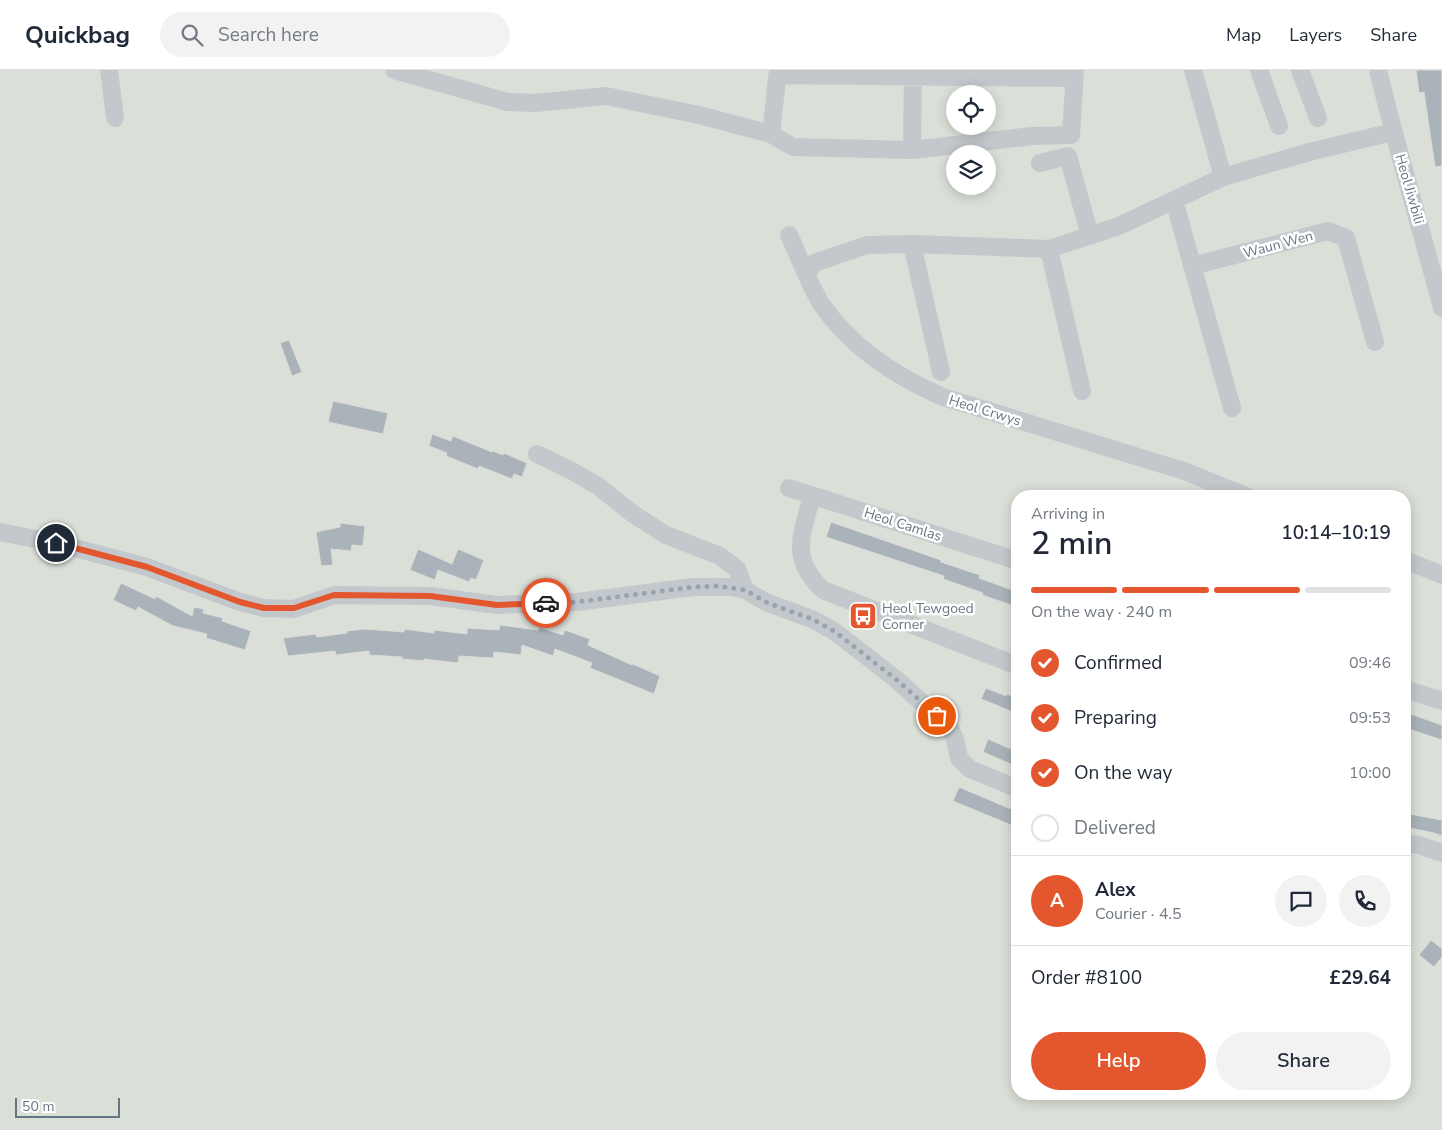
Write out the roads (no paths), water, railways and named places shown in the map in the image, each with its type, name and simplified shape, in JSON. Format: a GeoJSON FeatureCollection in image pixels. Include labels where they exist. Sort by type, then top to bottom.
{"type":"FeatureCollection","features":[{"type":"Feature","properties":{"kind":"street"},"geometry":{"type":"LineString","coordinates":[[109,70],[115,118]]}},
{"type":"Feature","properties":{"kind":"street"},"geometry":{"type":"LineString","coordinates":[[394,70],[508,102],[535,103],[606,96],[699,115],[770,134],[793,147],[912,150],[1032,136],[1071,135],[1074,74],[778,73],[770,134]]}},
{"type":"Feature","properties":{"kind":"street"},"geometry":{"type":"LineString","coordinates":[[1193,70],[1222,176]]}},
{"type":"Feature","properties":{"kind":"street"},"geometry":{"type":"LineString","coordinates":[[1259,70],[1279,126]]}},
{"type":"Feature","properties":{"kind":"street"},"geometry":{"type":"LineString","coordinates":[[1300,70],[1318,118]]}},
{"type":"Feature","properties":{"kind":"street","name":"Heol Jiwbili"},"geometry":{"type":"LineString","coordinates":[[1378,70],[1393,132],[1437,266],[1442,308]]}},
{"type":"Feature","properties":{"kind":"street"},"geometry":{"type":"LineString","coordinates":[[912,150],[913,73]]}},
{"type":"Feature","properties":{"kind":"street"},"geometry":{"type":"LineString","coordinates":[[807,273],[814,263],[867,245],[912,244],[1049,249],[1119,226],[1222,176],[1313,151],[1393,132]]}},
{"type":"Feature","properties":{"kind":"street"},"geometry":{"type":"LineString","coordinates":[[1040,163],[1068,156],[1090,236]]}},
{"type":"Feature","properties":{"kind":"street"},"geometry":{"type":"LineString","coordinates":[[1174,200],[1232,408]]}},
{"type":"Feature","properties":{"kind":"street","name":"Waun Wen"},"geometry":{"type":"LineString","coordinates":[[1192,266],[1328,231],[1346,238],[1376,342]]}},
{"type":"Feature","properties":{"kind":"street","name":"Heol Crwys"},"geometry":{"type":"LineString","coordinates":[[789,235],[811,284],[823,305],[842,329],[872,356],[914,385],[943,397],[1184,471],[1231,490]]}},
{"type":"Feature","properties":{"kind":"street"},"geometry":{"type":"LineString","coordinates":[[912,244],[941,372]]}},
{"type":"Feature","properties":{"kind":"street"},"geometry":{"type":"LineString","coordinates":[[1049,249],[1082,391]]}},
{"type":"Feature","properties":{"kind":"street"},"geometry":{"type":"LineString","coordinates":[[538,454],[598,486],[633,514],[666,535],[720,556],[736,569],[745,590]]}},
{"type":"Feature","properties":{"kind":"street","name":"Heol Camlas"},"geometry":{"type":"LineString","coordinates":[[789,488],[1011,558]]}},
{"type":"Feature","properties":{"kind":"street"},"geometry":{"type":"LineString","coordinates":[[812,496],[802,536],[801,549],[804,566],[811,579],[823,590],[1011,663]]}},
{"type":"Feature","properties":{"kind":"street"},"geometry":{"type":"LineString","coordinates":[[0,532],[56,543],[147,567],[240,602],[264,608],[294,608],[334,595],[430,596],[497,605],[577,602],[693,587],[719,586],[745,590],[768,603],[812,619],[834,631],[897,680],[950,728],[956,739],[959,758],[970,769],[1011,786]]}},
{"type":"Feature","properties":{"kind":"street"},"geometry":{"type":"LineString","coordinates":[[1411,562],[1442,575]]}},
{"type":"Feature","properties":{"kind":"street"},"geometry":{"type":"LineString","coordinates":[[1411,690],[1442,701]]}},
{"type":"Feature","properties":{"kind":"street"},"geometry":{"type":"LineString","coordinates":[[1411,844],[1419,845],[1442,853]]}},
{"type":"Feature","properties":{"kind":"place","name":"Heol Tewgoed Corner"},"geometry":{"type":"Point","coordinates":[863,616]}}]}
